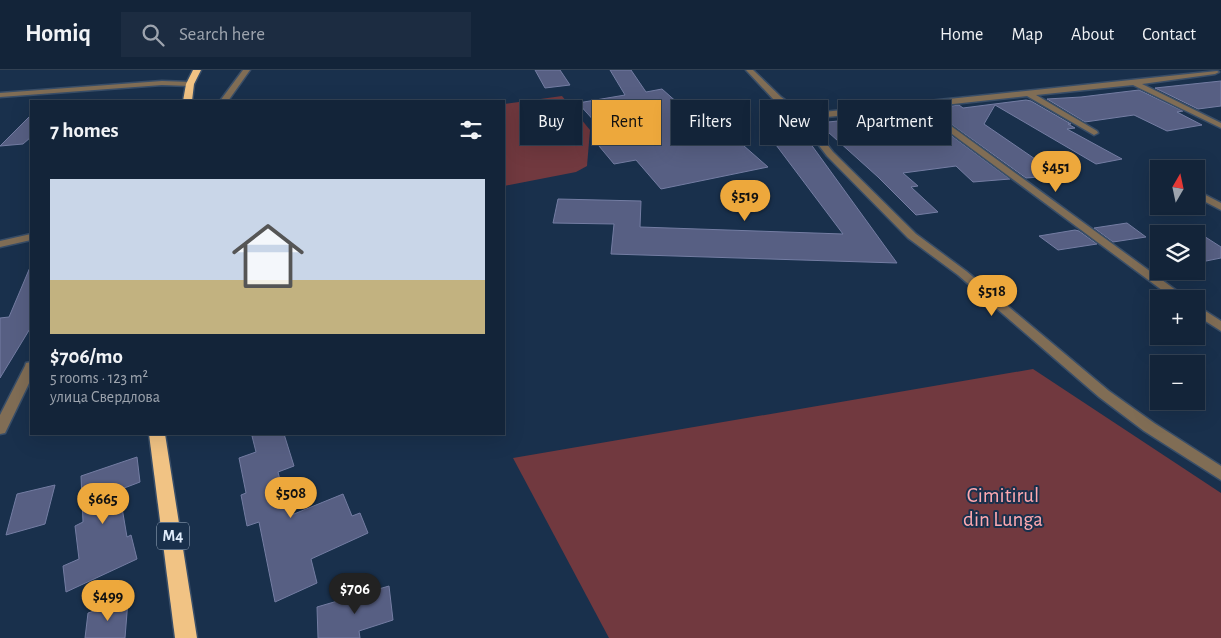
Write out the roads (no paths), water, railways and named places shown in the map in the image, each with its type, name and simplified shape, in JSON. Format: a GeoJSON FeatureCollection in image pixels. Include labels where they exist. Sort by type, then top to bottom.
{"type":"FeatureCollection","features":[{"type":"Feature","properties":{"kind":"highway"},"geometry":{"type":"LineString","coordinates":[[188,100],[190,84],[197,70]]}},
{"type":"Feature","properties":{"kind":"highway","name":"M4"},"geometry":{"type":"LineString","coordinates":[[157,435],[186,638]]}},
{"type":"Feature","properties":{"kind":"street"},"geometry":{"type":"LineString","coordinates":[[225,100],[247,70]]}},
{"type":"Feature","properties":{"kind":"street"},"geometry":{"type":"LineString","coordinates":[[749,70],[779,100]]}},
{"type":"Feature","properties":{"kind":"street"},"geometry":{"type":"LineString","coordinates":[[951,101],[1215,72]]}},
{"type":"Feature","properties":{"kind":"street"},"geometry":{"type":"LineString","coordinates":[[1134,82],[1221,126]]}},
{"type":"Feature","properties":{"kind":"street"},"geometry":{"type":"LineString","coordinates":[[0,95],[162,83],[190,84]]}},
{"type":"Feature","properties":{"kind":"street"},"geometry":{"type":"LineString","coordinates":[[1028,93],[1094,132]]}},
{"type":"Feature","properties":{"kind":"street"},"geometry":{"type":"LineString","coordinates":[[951,129],[1170,290]]}},
{"type":"Feature","properties":{"kind":"street"},"geometry":{"type":"LineString","coordinates":[[823,145],[912,236],[962,272],[1104,394],[1149,427],[1221,474]]}},
{"type":"Feature","properties":{"kind":"street"},"geometry":{"type":"LineString","coordinates":[[1205,198],[1221,207]]}},
{"type":"Feature","properties":{"kind":"street"},"geometry":{"type":"LineString","coordinates":[[0,244],[30,237]]}},
{"type":"Feature","properties":{"kind":"street"},"geometry":{"type":"LineString","coordinates":[[1205,315],[1221,327]]}},
{"type":"Feature","properties":{"kind":"street"},"geometry":{"type":"LineString","coordinates":[[0,429],[30,368]]}},
{"type":"Feature","properties":{"kind":"park label","name":"Cimitirul din Lunga"},"geometry":{"type":"Point","coordinates":[1003,507]}}]}
